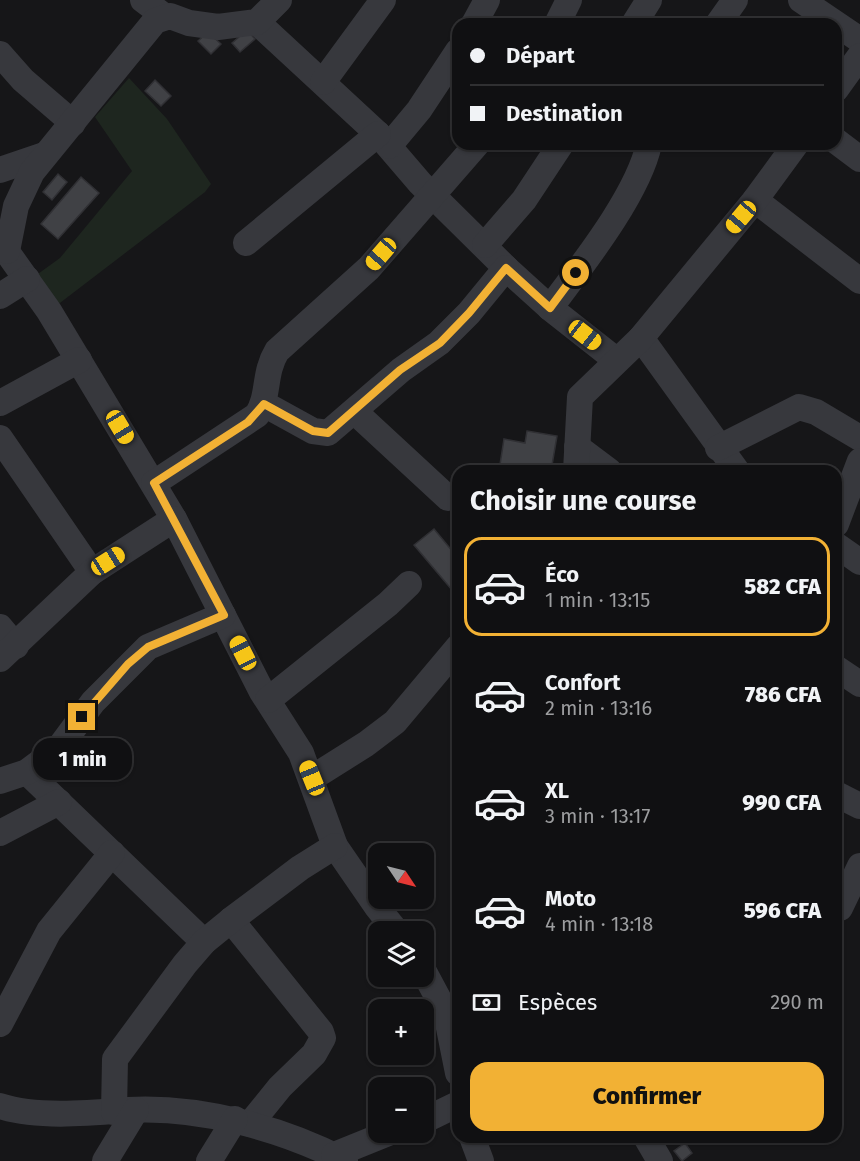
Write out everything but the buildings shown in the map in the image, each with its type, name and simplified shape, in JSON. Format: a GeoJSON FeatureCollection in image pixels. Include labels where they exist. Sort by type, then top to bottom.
{"type":"FeatureCollection","features":[{"type":"Feature","properties":{"kind":"street"},"geometry":{"type":"LineString","coordinates":[[143,0],[177,11],[204,27],[256,22],[279,0]]}},
{"type":"Feature","properties":{"kind":"street"},"geometry":{"type":"LineString","coordinates":[[323,82],[382,0]]}},
{"type":"Feature","properties":{"kind":"street"},"geometry":{"type":"LineString","coordinates":[[477,18],[487,0]]}},
{"type":"Feature","properties":{"kind":"street"},"geometry":{"type":"LineString","coordinates":[[560,18],[569,0]]}},
{"type":"Feature","properties":{"kind":"street"},"geometry":{"type":"LineString","coordinates":[[638,18],[649,0]]}},
{"type":"Feature","properties":{"kind":"street"},"geometry":{"type":"LineString","coordinates":[[722,18],[735,0]]}},
{"type":"Feature","properties":{"kind":"street"},"geometry":{"type":"LineString","coordinates":[[801,0],[828,18]]}},
{"type":"Feature","properties":{"kind":"street"},"geometry":{"type":"LineString","coordinates":[[177,11],[147,29],[73,123],[44,155],[22,190],[4,246],[79,360],[154,483],[268,700],[302,753],[335,846],[388,921]]}},
{"type":"Feature","properties":{"kind":"street"},"geometry":{"type":"LineString","coordinates":[[256,22],[383,140],[434,196],[506,268],[550,308],[616,360]]}},
{"type":"Feature","properties":{"kind":"street"},"geometry":{"type":"LineString","coordinates":[[842,28],[860,40]]}},
{"type":"Feature","properties":{"kind":"street"},"geometry":{"type":"LineString","coordinates":[[0,54],[23,80],[73,123]]}},
{"type":"Feature","properties":{"kind":"street"},"geometry":{"type":"LineString","coordinates":[[842,81],[860,56]]}},
{"type":"Feature","properties":{"kind":"street"},"geometry":{"type":"LineString","coordinates":[[246,243],[383,140],[419,110],[452,60]]}},
{"type":"Feature","properties":{"kind":"street"},"geometry":{"type":"LineString","coordinates":[[842,146],[860,159]]}},
{"type":"Feature","properties":{"kind":"street"},"geometry":{"type":"LineString","coordinates":[[154,483],[248,422],[264,404],[268,365],[278,351],[369,268],[472,150]]}},
{"type":"Feature","properties":{"kind":"street"},"geometry":{"type":"LineString","coordinates":[[485,245],[524,200],[557,150]]}},
{"type":"Feature","properties":{"kind":"street"},"geometry":{"type":"LineString","coordinates":[[550,308],[596,245],[640,173],[647,150]]}},
{"type":"Feature","properties":{"kind":"street"},"geometry":{"type":"LineString","coordinates":[[593,465],[577,459],[580,397],[641,338],[755,200],[792,150]]}},
{"type":"Feature","properties":{"kind":"street"},"geometry":{"type":"LineString","coordinates":[[0,170],[44,155]]}},
{"type":"Feature","properties":{"kind":"street"},"geometry":{"type":"LineString","coordinates":[[755,200],[860,281]]}},
{"type":"Feature","properties":{"kind":"street"},"geometry":{"type":"LineString","coordinates":[[264,404],[320,433],[328,433],[355,412],[400,370],[454,329],[506,268]]}},
{"type":"Feature","properties":{"kind":"street"},"geometry":{"type":"LineString","coordinates":[[0,296],[27,279]]}},
{"type":"Feature","properties":{"kind":"street"},"geometry":{"type":"LineString","coordinates":[[641,338],[732,465]]}},
{"type":"Feature","properties":{"kind":"street"},"geometry":{"type":"LineString","coordinates":[[0,403],[79,360]]}},
{"type":"Feature","properties":{"kind":"street"},"geometry":{"type":"LineString","coordinates":[[718,448],[799,407],[816,412],[860,438]]}},
{"type":"Feature","properties":{"kind":"street"},"geometry":{"type":"LineString","coordinates":[[355,412],[448,498]]}},
{"type":"Feature","properties":{"kind":"street"},"geometry":{"type":"LineString","coordinates":[[0,438],[92,572]]}},
{"type":"Feature","properties":{"kind":"street"},"geometry":{"type":"LineString","coordinates":[[842,508],[860,461]]}},
{"type":"Feature","properties":{"kind":"street"},"geometry":{"type":"LineString","coordinates":[[0,627],[8,653],[92,572],[174,519]]}},
{"type":"Feature","properties":{"kind":"street"},"geometry":{"type":"LineString","coordinates":[[842,549],[860,562]]}},
{"type":"Feature","properties":{"kind":"street"},"geometry":{"type":"LineString","coordinates":[[268,700],[409,585]]}},
{"type":"Feature","properties":{"kind":"street"},"geometry":{"type":"LineString","coordinates":[[0,781],[27,772],[59,748],[93,702],[148,647],[224,615]]}},
{"type":"Feature","properties":{"kind":"street"},"geometry":{"type":"LineString","coordinates":[[312,778],[366,744],[395,722],[452,654]]}},
{"type":"Feature","properties":{"kind":"street"},"geometry":{"type":"LineString","coordinates":[[842,673],[860,684]]}},
{"type":"Feature","properties":{"kind":"street"},"geometry":{"type":"LineString","coordinates":[[27,772],[204,942]]}},
{"type":"Feature","properties":{"kind":"street"},"geometry":{"type":"LineString","coordinates":[[842,797],[860,806]]}},
{"type":"Feature","properties":{"kind":"street"},"geometry":{"type":"LineString","coordinates":[[0,833],[59,802]]}},
{"type":"Feature","properties":{"kind":"street"},"geometry":{"type":"LineString","coordinates":[[105,1161],[125,1111],[115,1059],[185,964],[204,942],[300,868],[335,846]]}},
{"type":"Feature","properties":{"kind":"street"},"geometry":{"type":"LineString","coordinates":[[0,1024],[49,931],[112,853]]}},
{"type":"Feature","properties":{"kind":"street"},"geometry":{"type":"LineString","coordinates":[[842,904],[860,866]]}},
{"type":"Feature","properties":{"kind":"street"},"geometry":{"type":"LineString","coordinates":[[209,1161],[242,1122],[314,1054],[323,1038],[321,1032],[231,920]]}},
{"type":"Feature","properties":{"kind":"street"},"geometry":{"type":"LineString","coordinates":[[434,983],[452,1004]]}},
{"type":"Feature","properties":{"kind":"street"},"geometry":{"type":"LineString","coordinates":[[0,1106],[83,1114],[125,1111],[242,1122],[339,1158],[369,1143]]}},
{"type":"Feature","properties":{"kind":"street"},"geometry":{"type":"LineString","coordinates":[[434,1116],[452,1107]]}},
{"type":"Feature","properties":{"kind":"street"},"geometry":{"type":"LineString","coordinates":[[474,1143],[481,1161]]}},
{"type":"Feature","properties":{"kind":"street"},"geometry":{"type":"LineString","coordinates":[[650,1143],[660,1161]]}},
{"type":"Feature","properties":{"kind":"shaded area"},"geometry":{"type":"Polygon","coordinates":[[[129,78],[167,119],[211,184],[205,192],[52,309],[31,279],[60,258],[132,171],[95,117],[129,78]]]}},
{"type":"Feature","properties":{"kind":"route"},"geometry":{"type":"LineString","coordinates":[[82,717],[128,664],[148,647],[224,615],[154,483],[248,422],[264,404],[313,431],[328,433],[355,412],[400,370],[440,343],[469,313],[506,268],[550,308],[576,273]]}}]}
